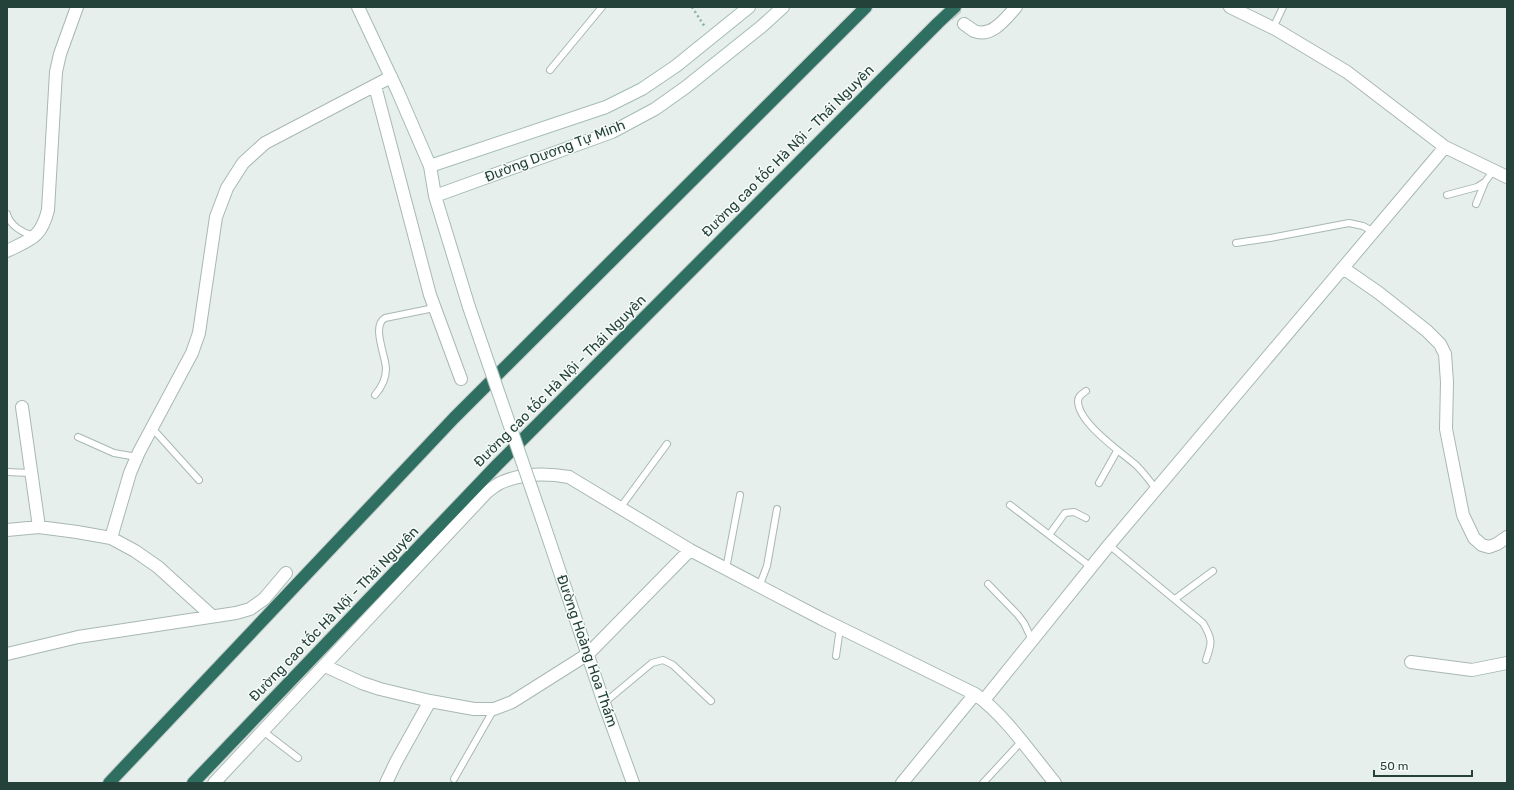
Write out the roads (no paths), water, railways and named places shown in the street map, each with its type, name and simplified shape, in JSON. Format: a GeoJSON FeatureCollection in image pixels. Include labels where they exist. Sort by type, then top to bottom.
{"type":"FeatureCollection","features":[{"type":"Feature","properties":{"kind":"highway"},"geometry":{"type":"LineString","coordinates":[[109,783],[454,418],[866,7]]}},
{"type":"Feature","properties":{"kind":"highway","name":"Đường cao tốc Hà Nội - Thái Nguyên"},"geometry":{"type":"LineString","coordinates":[[194,783],[497,464],[955,7]]}},
{"type":"Feature","properties":{"kind":"street"},"geometry":{"type":"LineString","coordinates":[[7,251],[36,237],[42,230],[48,210],[56,72],[60,54],[77,7]]}},
{"type":"Feature","properties":{"kind":"street"},"geometry":{"type":"LineString","coordinates":[[358,7],[430,166],[435,196]]}},
{"type":"Feature","properties":{"kind":"street","name":"Đường Dương Tự Minh"},"geometry":{"type":"LineString","coordinates":[[430,166],[606,107],[648,85],[676,66],[749,7]]}},
{"type":"Feature","properties":{"kind":"street","name":"Đường Dương Tự Minh"},"geometry":{"type":"LineString","coordinates":[[435,196],[612,132],[636,119],[654,109],[686,87],[761,27],[783,7]]}},
{"type":"Feature","properties":{"kind":"street"},"geometry":{"type":"LineString","coordinates":[[964,24],[974,31],[982,33],[1001,24],[1016,7]]}},
{"type":"Feature","properties":{"kind":"street"},"geometry":{"type":"LineString","coordinates":[[1230,7],[1273,28],[1347,72],[1445,147],[1507,177]]}},
{"type":"Feature","properties":{"kind":"street"},"geometry":{"type":"LineString","coordinates":[[111,538],[136,457],[192,353],[199,333],[216,218],[227,188],[243,163],[265,143],[391,77]]}},
{"type":"Feature","properties":{"kind":"street"},"geometry":{"type":"LineString","coordinates":[[375,86],[434,308],[461,379]]}},
{"type":"Feature","properties":{"kind":"street"},"geometry":{"type":"LineString","coordinates":[[902,783],[1032,640],[1109,545],[1445,147]]}},
{"type":"Feature","properties":{"kind":"street","name":"Đường Hoàng Hoa Thám"},"geometry":{"type":"LineString","coordinates":[[435,196],[469,307],[604,703],[633,783]]}},
{"type":"Feature","properties":{"kind":"street"},"geometry":{"type":"LineString","coordinates":[[1343,268],[1379,293],[1427,331],[1440,344],[1445,354],[1447,382],[1446,429],[1463,515],[1474,538],[1482,545],[1489,547],[1497,544],[1507,537]]}},
{"type":"Feature","properties":{"kind":"street"},"geometry":{"type":"LineString","coordinates":[[22,407],[30,473],[39,527]]}},
{"type":"Feature","properties":{"kind":"street"},"geometry":{"type":"LineString","coordinates":[[214,783],[326,666],[487,492],[500,483],[530,475],[548,474],[569,477],[690,550],[759,587],[980,697],[999,714],[1055,783]]}},
{"type":"Feature","properties":{"kind":"street"},"geometry":{"type":"LineString","coordinates":[[7,530],[39,527],[111,538],[135,551],[158,567],[212,616]]}},
{"type":"Feature","properties":{"kind":"street"},"geometry":{"type":"LineString","coordinates":[[326,666],[362,683],[380,689],[430,701],[474,709],[494,709],[512,702],[588,654],[690,550]]}},
{"type":"Feature","properties":{"kind":"street"},"geometry":{"type":"LineString","coordinates":[[7,654],[78,637],[236,613],[250,609],[264,599],[286,573]]}},
{"type":"Feature","properties":{"kind":"street"},"geometry":{"type":"LineString","coordinates":[[1412,662],[1472,670],[1507,663]]}},
{"type":"Feature","properties":{"kind":"street"},"geometry":{"type":"LineString","coordinates":[[386,783],[430,701]]}},
{"type":"Feature","properties":{"kind":"lane"},"geometry":{"type":"LineString","coordinates":[[550,70],[602,7]]}},
{"type":"Feature","properties":{"kind":"lane"},"geometry":{"type":"LineString","coordinates":[[1273,28],[1283,7]]}},
{"type":"Feature","properties":{"kind":"lane"},"geometry":{"type":"LineString","coordinates":[[1476,204],[1485,182],[1493,170]]}},
{"type":"Feature","properties":{"kind":"lane"},"geometry":{"type":"LineString","coordinates":[[1447,195],[1485,182]]}},
{"type":"Feature","properties":{"kind":"lane"},"geometry":{"type":"LineString","coordinates":[[7,214],[15,226],[26,234],[36,237]]}},
{"type":"Feature","properties":{"kind":"lane"},"geometry":{"type":"LineString","coordinates":[[1236,243],[1349,224],[1363,226],[1374,232]]}},
{"type":"Feature","properties":{"kind":"lane"},"geometry":{"type":"LineString","coordinates":[[375,395],[385,377],[386,368],[380,340],[380,324],[382,320],[385,318],[434,308]]}},
{"type":"Feature","properties":{"kind":"lane"},"geometry":{"type":"LineString","coordinates":[[1086,391],[1079,397],[1078,401],[1080,407],[1094,429],[1117,451],[1137,465],[1156,489]]}},
{"type":"Feature","properties":{"kind":"lane"},"geometry":{"type":"LineString","coordinates":[[152,428],[199,480]]}},
{"type":"Feature","properties":{"kind":"lane"},"geometry":{"type":"LineString","coordinates":[[78,437],[114,453],[136,457]]}},
{"type":"Feature","properties":{"kind":"lane"},"geometry":{"type":"LineString","coordinates":[[620,508],[667,444]]}},
{"type":"Feature","properties":{"kind":"lane"},"geometry":{"type":"LineString","coordinates":[[1099,483],[1117,451]]}},
{"type":"Feature","properties":{"kind":"lane"},"geometry":{"type":"LineString","coordinates":[[7,472],[30,473]]}},
{"type":"Feature","properties":{"kind":"lane"},"geometry":{"type":"LineString","coordinates":[[726,569],[740,495]]}},
{"type":"Feature","properties":{"kind":"lane"},"geometry":{"type":"LineString","coordinates":[[1010,505],[1091,567]]}},
{"type":"Feature","properties":{"kind":"lane"},"geometry":{"type":"LineString","coordinates":[[759,587],[768,566],[777,509]]}},
{"type":"Feature","properties":{"kind":"lane"},"geometry":{"type":"LineString","coordinates":[[1050,535],[1065,513],[1074,512],[1086,518]]}},
{"type":"Feature","properties":{"kind":"lane"},"geometry":{"type":"LineString","coordinates":[[1109,545],[1204,623],[1210,634],[1211,644],[1206,660]]}},
{"type":"Feature","properties":{"kind":"lane"},"geometry":{"type":"LineString","coordinates":[[1175,599],[1213,571]]}},
{"type":"Feature","properties":{"kind":"lane"},"geometry":{"type":"LineString","coordinates":[[988,584],[1018,615],[1024,623],[1032,640]]}},
{"type":"Feature","properties":{"kind":"lane"},"geometry":{"type":"LineString","coordinates":[[836,656],[840,628]]}},
{"type":"Feature","properties":{"kind":"lane"},"geometry":{"type":"LineString","coordinates":[[604,703],[652,663],[663,660],[673,664],[711,701]]}},
{"type":"Feature","properties":{"kind":"lane"},"geometry":{"type":"LineString","coordinates":[[454,779],[494,709]]}},
{"type":"Feature","properties":{"kind":"lane"},"geometry":{"type":"LineString","coordinates":[[263,731],[298,758]]}},
{"type":"Feature","properties":{"kind":"lane"},"geometry":{"type":"LineString","coordinates":[[983,783],[1022,742]]}},
{"type":"Feature","properties":{"kind":"tunnel"},"geometry":{"type":"LineString","coordinates":[[949,7],[964,24]]}}]}
